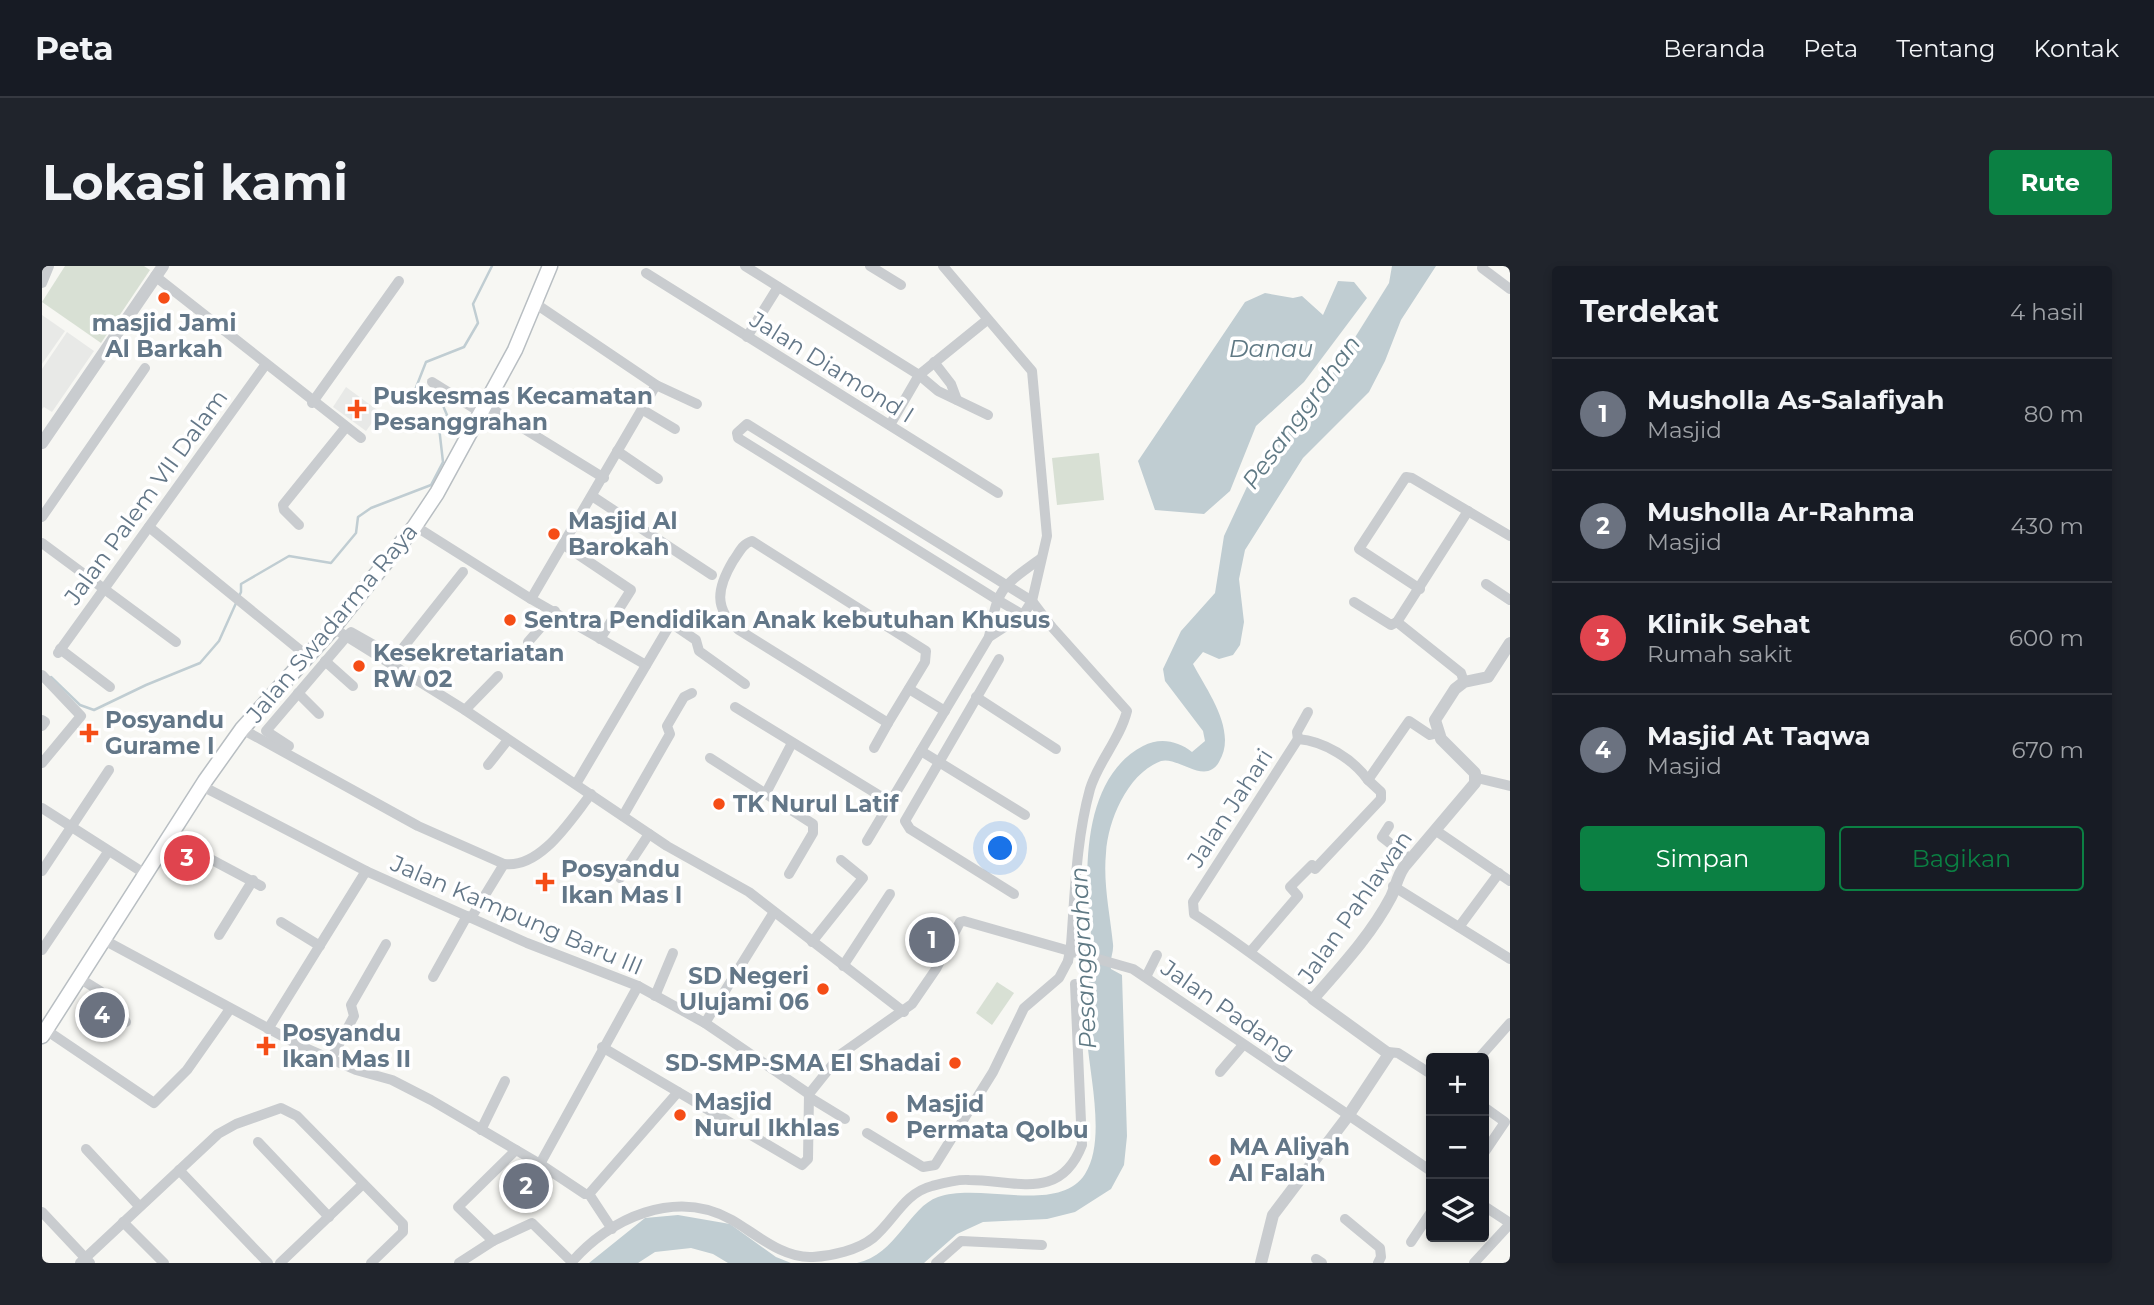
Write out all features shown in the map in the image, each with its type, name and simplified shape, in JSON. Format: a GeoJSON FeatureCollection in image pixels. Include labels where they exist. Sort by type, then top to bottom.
{"type":"FeatureCollection","features":[{"type":"Feature","properties":{"kind":"main road","name":"Jalan Swadarma Raya"},"geometry":{"type":"LineString","coordinates":[[44,1033],[202,786],[242,729],[333,628],[415,526],[482,408],[536,304],[550,266]]}},
{"type":"Feature","properties":{"kind":"street"},"geometry":{"type":"LineString","coordinates":[[42,283],[49,266]]}},
{"type":"Feature","properties":{"kind":"street"},"geometry":{"type":"LineString","coordinates":[[745,266],[919,375],[938,391],[988,415]]}},
{"type":"Feature","properties":{"kind":"street"},"geometry":{"type":"LineString","coordinates":[[870,266],[901,285]]}},
{"type":"Feature","properties":{"kind":"street"},"geometry":{"type":"LineString","coordinates":[[943,266],[1034,375],[1047,530],[1032,601],[1023,615],[989,637]]}},
{"type":"Feature","properties":{"kind":"street"},"geometry":{"type":"LineString","coordinates":[[1482,268],[1510,289]]}},
{"type":"Feature","properties":{"kind":"street"},"geometry":{"type":"LineString","coordinates":[[42,443],[159,271],[312,403],[361,438]]}},
{"type":"Feature","properties":{"kind":"street","name":"Jalan Diamond I"},"geometry":{"type":"LineString","coordinates":[[646,273],[998,493]]}},
{"type":"Feature","properties":{"kind":"street"},"geometry":{"type":"LineString","coordinates":[[312,403],[398,281]]}},
{"type":"Feature","properties":{"kind":"street"},"geometry":{"type":"LineString","coordinates":[[747,337],[778,287]]}},
{"type":"Feature","properties":{"kind":"street"},"geometry":{"type":"LineString","coordinates":[[536,304],[656,385],[696,404]]}},
{"type":"Feature","properties":{"kind":"street"},"geometry":{"type":"LineString","coordinates":[[890,425],[919,375],[987,320]]}},
{"type":"Feature","properties":{"kind":"street"},"geometry":{"type":"LineString","coordinates":[[934,362],[951,384],[957,400]]}},
{"type":"Feature","properties":{"kind":"street","name":"Jalan Palem VII Dalam"},"geometry":{"type":"LineString","coordinates":[[110,687],[59,651],[266,364]]}},
{"type":"Feature","properties":{"kind":"street"},"geometry":{"type":"LineString","coordinates":[[42,517],[145,368]]}},
{"type":"Feature","properties":{"kind":"street"},"geometry":{"type":"LineString","coordinates":[[432,382],[604,478]]}},
{"type":"Feature","properties":{"kind":"street"},"geometry":{"type":"LineString","coordinates":[[531,599],[656,385]]}},
{"type":"Feature","properties":{"kind":"street"},"geometry":{"type":"LineString","coordinates":[[643,410],[675,429]]}},
{"type":"Feature","properties":{"kind":"street"},"geometry":{"type":"LineString","coordinates":[[867,1133],[923,1167],[935,1165],[993,1072],[1024,1008],[1059,978],[1075,949],[1078,855],[1091,787],[1127,711],[1032,601],[747,424],[737,433],[738,438],[996,599],[1023,615],[1051,626]]}},
{"type":"Feature","properties":{"kind":"street"},"geometry":{"type":"LineString","coordinates":[[299,525],[284,510],[284,505],[346,427]]}},
{"type":"Feature","properties":{"kind":"street"},"geometry":{"type":"LineString","coordinates":[[618,451],[658,479]]}},
{"type":"Feature","properties":{"kind":"street"},"geometry":{"type":"LineString","coordinates":[[1420,589],[1359,548],[1406,477],[1510,536]]}},
{"type":"Feature","properties":{"kind":"street"},"geometry":{"type":"LineString","coordinates":[[592,496],[712,575]]}},
{"type":"Feature","properties":{"kind":"street"},"geometry":{"type":"LineString","coordinates":[[1354,602],[1391,625],[1396,622],[1420,589],[1468,511]]}},
{"type":"Feature","properties":{"kind":"street"},"geometry":{"type":"LineString","coordinates":[[415,526],[531,599],[646,665]]}},
{"type":"Feature","properties":{"kind":"street"},"geometry":{"type":"LineString","coordinates":[[149,527],[306,655]]}},
{"type":"Feature","properties":{"kind":"street"},"geometry":{"type":"LineString","coordinates":[[874,748],[927,656],[921,647],[759,544],[752,541],[743,547],[719,589],[720,606],[730,623],[888,723]]}},
{"type":"Feature","properties":{"kind":"street"},"geometry":{"type":"LineString","coordinates":[[42,543],[176,642]]}},
{"type":"Feature","properties":{"kind":"street"},"geometry":{"type":"LineString","coordinates":[[564,545],[628,585],[631,590],[600,639]]}},
{"type":"Feature","properties":{"kind":"street"},"geometry":{"type":"LineString","coordinates":[[867,841],[989,637],[996,599],[1005,584],[1040,559]]}},
{"type":"Feature","properties":{"kind":"street"},"geometry":{"type":"LineString","coordinates":[[289,746],[266,731],[351,632],[390,654],[398,654],[463,572]]}},
{"type":"Feature","properties":{"kind":"street"},"geometry":{"type":"LineString","coordinates":[[1486,584],[1510,600]]}},
{"type":"Feature","properties":{"kind":"street"},"geometry":{"type":"LineString","coordinates":[[528,642],[555,611]]}},
{"type":"Feature","properties":{"kind":"street"},"geometry":{"type":"LineString","coordinates":[[1396,622],[1461,673],[1464,682]]}},
{"type":"Feature","properties":{"kind":"street"},"geometry":{"type":"LineString","coordinates":[[576,784],[673,623],[696,640],[699,651],[745,684]]}},
{"type":"Feature","properties":{"kind":"street"},"geometry":{"type":"LineString","coordinates":[[333,628],[465,710],[649,834],[749,892],[904,1012],[841,1054],[809,1096],[808,1159],[802,1165],[602,1047]]}},
{"type":"Feature","properties":{"kind":"street"},"geometry":{"type":"LineString","coordinates":[[1510,643],[1488,677],[1464,682],[1435,719],[1438,733],[1477,778],[1510,786]]}},
{"type":"Feature","properties":{"kind":"street"},"geometry":{"type":"LineString","coordinates":[[999,659],[937,761],[906,817],[906,826],[1014,894]]}},
{"type":"Feature","properties":{"kind":"street"},"geometry":{"type":"LineString","coordinates":[[325,661],[353,686]]}},
{"type":"Feature","properties":{"kind":"street"},"geometry":{"type":"LineString","coordinates":[[42,675],[78,709],[81,716],[44,758]]}},
{"type":"Feature","properties":{"kind":"street"},"geometry":{"type":"LineString","coordinates":[[465,710],[498,676]]}},
{"type":"Feature","properties":{"kind":"street"},"geometry":{"type":"LineString","coordinates":[[909,689],[945,711]]}},
{"type":"Feature","properties":{"kind":"street"},"geometry":{"type":"LineString","coordinates":[[298,693],[319,713]]}},
{"type":"Feature","properties":{"kind":"street"},"geometry":{"type":"LineString","coordinates":[[623,816],[670,734],[667,726],[684,697],[692,693]]}},
{"type":"Feature","properties":{"kind":"street"},"geometry":{"type":"LineString","coordinates":[[976,697],[1056,749]]}},
{"type":"Feature","properties":{"kind":"street"},"geometry":{"type":"LineString","coordinates":[[735,707],[890,802]]}},
{"type":"Feature","properties":{"kind":"street"},"geometry":{"type":"LineString","coordinates":[[1298,739],[1297,732],[1308,712]]}},
{"type":"Feature","properties":{"kind":"street"},"geometry":{"type":"LineString","coordinates":[[42,720],[45,722],[42,726]]}},
{"type":"Feature","properties":{"kind":"street"},"geometry":{"type":"LineString","coordinates":[[1251,951],[1298,896],[1290,887],[1312,865],[1315,869],[1381,799],[1381,792],[1368,780],[1409,721],[1430,735],[1438,733]]}},
{"type":"Feature","properties":{"kind":"street"},"geometry":{"type":"LineString","coordinates":[[242,729],[418,825],[514,866],[534,856],[553,840],[591,794]]}},
{"type":"Feature","properties":{"kind":"street","name":"Jalan Jahari"},"geometry":{"type":"LineString","coordinates":[[1313,999],[1251,951],[1194,914],[1191,907],[1220,856],[1298,739],[1312,741],[1336,752],[1360,768],[1368,780]]}},
{"type":"Feature","properties":{"kind":"street"},"geometry":{"type":"LineString","coordinates":[[488,765],[508,741]]}},
{"type":"Feature","properties":{"kind":"street"},"geometry":{"type":"LineString","coordinates":[[766,793],[792,743]]}},
{"type":"Feature","properties":{"kind":"street"},"geometry":{"type":"LineString","coordinates":[[921,751],[1025,815]]}},
{"type":"Feature","properties":{"kind":"street"},"geometry":{"type":"LineString","coordinates":[[710,758],[813,824],[813,834],[789,874]]}},
{"type":"Feature","properties":{"kind":"street"},"geometry":{"type":"LineString","coordinates":[[42,871],[109,770]]}},
{"type":"Feature","properties":{"kind":"street","name":"Jalan Pahlawan"},"geometry":{"type":"LineString","coordinates":[[1388,1052],[1313,999],[1369,930],[1393,894],[1393,886],[1410,859],[1477,778]]}},
{"type":"Feature","properties":{"kind":"street","name":"Jalan Kampung Baru III"},"geometry":{"type":"LineString","coordinates":[[202,786],[366,871],[527,943],[638,986],[705,1023],[845,1119]]}},
{"type":"Feature","properties":{"kind":"street"},"geometry":{"type":"LineString","coordinates":[[42,808],[147,875]]}},
{"type":"Feature","properties":{"kind":"street"},"geometry":{"type":"LineString","coordinates":[[1389,826],[1382,837],[1410,859]]}},
{"type":"Feature","properties":{"kind":"street"},"geometry":{"type":"LineString","coordinates":[[1435,830],[1510,881]]}},
{"type":"Feature","properties":{"kind":"street"},"geometry":{"type":"LineString","coordinates":[[620,878],[649,834]]}},
{"type":"Feature","properties":{"kind":"street"},"geometry":{"type":"LineString","coordinates":[[171,838],[257,883],[219,935]]}},
{"type":"Feature","properties":{"kind":"street"},"geometry":{"type":"LineString","coordinates":[[42,950],[108,852]]}},
{"type":"Feature","properties":{"kind":"street"},"geometry":{"type":"LineString","coordinates":[[812,942],[863,878],[842,860]]}},
{"type":"Feature","properties":{"kind":"street"},"geometry":{"type":"LineString","coordinates":[[433,977],[504,864]]}},
{"type":"Feature","properties":{"kind":"street"},"geometry":{"type":"LineString","coordinates":[[268,1029],[366,871]]}},
{"type":"Feature","properties":{"kind":"street"},"geometry":{"type":"LineString","coordinates":[[1459,927],[1499,873]]}},
{"type":"Feature","properties":{"kind":"street"},"geometry":{"type":"LineString","coordinates":[[1393,886],[1510,959]]}},
{"type":"Feature","properties":{"kind":"street"},"geometry":{"type":"LineString","coordinates":[[843,966],[890,894]]}},
{"type":"Feature","properties":{"kind":"street"},"geometry":{"type":"LineString","coordinates":[[705,1023],[774,912]]}},
{"type":"Feature","properties":{"kind":"street","name":"Jalan Padang"},"geometry":{"type":"LineString","coordinates":[[904,1012],[929,980],[963,921],[1075,949],[1146,976],[1348,1116]]}},
{"type":"Feature","properties":{"kind":"street"},"geometry":{"type":"LineString","coordinates":[[281,922],[320,946]]}},
{"type":"Feature","properties":{"kind":"street"},"geometry":{"type":"LineString","coordinates":[[104,940],[268,1029],[331,1059],[392,1080],[481,1130],[589,1194],[612,1229]]}},
{"type":"Feature","properties":{"kind":"street"},"geometry":{"type":"LineString","coordinates":[[331,1059],[354,1016],[351,1004],[386,944]]}},
{"type":"Feature","properties":{"kind":"street"},"geometry":{"type":"LineString","coordinates":[[654,996],[673,953]]}},
{"type":"Feature","properties":{"kind":"street"},"geometry":{"type":"LineString","coordinates":[[1146,976],[1157,955]]}},
{"type":"Feature","properties":{"kind":"street"},"geometry":{"type":"LineString","coordinates":[[79,978],[100,991],[126,1022]]}},
{"type":"Feature","properties":{"kind":"street"},"geometry":{"type":"LineString","coordinates":[[459,1263],[493,1241],[532,1223],[571,1262],[586,1246],[612,1229],[640,1213],[664,1207],[693,1207],[730,1219],[781,1250],[811,1257],[862,1245],[882,1229],[903,1204],[925,1188],[966,1180],[1031,1185],[1051,1182],[1071,1166],[1082,1145],[1075,984]]}},
{"type":"Feature","properties":{"kind":"street"},"geometry":{"type":"LineString","coordinates":[[540,1164],[602,1047],[638,986]]}},
{"type":"Feature","properties":{"kind":"street"},"geometry":{"type":"LineString","coordinates":[[44,1033],[154,1103],[187,1070],[230,1009]]}},
{"type":"Feature","properties":{"kind":"street"},"geometry":{"type":"LineString","coordinates":[[1483,1053],[1510,1023]]}},
{"type":"Feature","properties":{"kind":"street"},"geometry":{"type":"LineString","coordinates":[[1220,1072],[1243,1045]]}},
{"type":"Feature","properties":{"kind":"street"},"geometry":{"type":"LineString","coordinates":[[1261,1263],[1273,1215],[1348,1116],[1388,1052],[1398,1054],[1426,1071]]}},
{"type":"Feature","properties":{"kind":"street"},"geometry":{"type":"LineString","coordinates":[[481,1130],[505,1081]]}},
{"type":"Feature","properties":{"kind":"street"},"geometry":{"type":"LineString","coordinates":[[589,1194],[678,1092]]}},
{"type":"Feature","properties":{"kind":"street"},"geometry":{"type":"LineString","coordinates":[[42,1212],[85,1261],[139,1206],[218,1134],[236,1124],[281,1108],[297,1116],[405,1228],[371,1263]]}},
{"type":"Feature","properties":{"kind":"street"},"geometry":{"type":"LineString","coordinates":[[1489,1111],[1505,1122],[1489,1146]]}},
{"type":"Feature","properties":{"kind":"street"},"geometry":{"type":"LineString","coordinates":[[1348,1116],[1426,1168]]}},
{"type":"Feature","properties":{"kind":"street"},"geometry":{"type":"LineString","coordinates":[[258,1142],[329,1217]]}},
{"type":"Feature","properties":{"kind":"street"},"geometry":{"type":"LineString","coordinates":[[86,1149],[139,1206]]}},
{"type":"Feature","properties":{"kind":"street"},"geometry":{"type":"LineString","coordinates":[[493,1241],[458,1207],[516,1150]]}},
{"type":"Feature","properties":{"kind":"street"},"geometry":{"type":"LineString","coordinates":[[179,1170],[268,1263]]}},
{"type":"Feature","properties":{"kind":"street"},"geometry":{"type":"LineString","coordinates":[[280,1263],[363,1184]]}},
{"type":"Feature","properties":{"kind":"street"},"geometry":{"type":"LineString","coordinates":[[1476,1262],[1508,1222],[1489,1209]]}},
{"type":"Feature","properties":{"kind":"street"},"geometry":{"type":"LineString","coordinates":[[1345,1219],[1380,1248],[1381,1257],[1378,1263]]}},
{"type":"Feature","properties":{"kind":"street"},"geometry":{"type":"LineString","coordinates":[[1411,1242],[1426,1220]]}},
{"type":"Feature","properties":{"kind":"street"},"geometry":{"type":"LineString","coordinates":[[123,1222],[164,1263]]}},
{"type":"Feature","properties":{"kind":"street"},"geometry":{"type":"LineString","coordinates":[[936,1263],[961,1241],[1042,1245]]}},
{"type":"Feature","properties":{"kind":"shaded area"},"geometry":{"type":"Polygon","coordinates":[[[65,266],[144,266],[150,270],[101,343],[42,302],[65,266]]]}},
{"type":"Feature","properties":{"kind":"shaded area"},"geometry":{"type":"Polygon","coordinates":[[[42,315],[65,331],[42,364],[42,315]]]}},
{"type":"Feature","properties":{"kind":"shaded area"},"geometry":{"type":"Polygon","coordinates":[[[67,332],[94,351],[52,412],[44,407],[42,409],[42,369],[67,332]]]}},
{"type":"Feature","properties":{"kind":"shaded area","name":"Puskesmas Kecamatan Pesanggrahan"},"geometry":{"type":"Polygon","coordinates":[[[346,387],[380,412],[366,431],[333,407],[346,387]]]}},
{"type":"Feature","properties":{"kind":"shaded area"},"geometry":{"type":"Polygon","coordinates":[[[1099,453],[1104,500],[1057,505],[1052,458],[1099,453]]]}},
{"type":"Feature","properties":{"kind":"shaded area"},"geometry":{"type":"Polygon","coordinates":[[[997,982],[1014,993],[992,1025],[976,1013],[997,982]]]}},
{"type":"Feature","properties":{"kind":"water","name":"Pesanggrahan"},"geometry":{"type":"Polygon","coordinates":[[[1392,266],[1436,266],[1401,320],[1369,392],[1303,458],[1245,550],[1239,579],[1244,622],[1240,645],[1233,655],[1219,659],[1203,652],[1193,664],[1223,724],[1224,750],[1219,762],[1213,769],[1206,771],[1168,761],[1161,761],[1149,767],[1122,799],[1111,826],[1105,876],[1113,944],[1111,969],[1122,975],[1127,1136],[1124,1165],[1111,1189],[1075,1212],[1047,1219],[983,1222],[957,1234],[924,1263],[857,1263],[882,1251],[919,1210],[938,1197],[955,1193],[1057,1193],[1073,1186],[1085,1174],[1095,1145],[1096,1127],[1086,1019],[1088,986],[1094,967],[1087,870],[1095,811],[1106,785],[1121,762],[1143,746],[1169,742],[1192,752],[1205,741],[1203,731],[1165,681],[1163,669],[1181,631],[1215,593],[1224,536],[1259,461],[1282,427],[1319,395],[1389,283],[1392,266]]]}},
{"type":"Feature","properties":{"kind":"water","name":"Danau"},"geometry":{"type":"Polygon","coordinates":[[[1338,281],[1354,282],[1367,298],[1304,382],[1256,426],[1230,491],[1204,514],[1155,510],[1138,461],[1245,302],[1265,293],[1293,298],[1302,296],[1323,315],[1338,281]]]}},
{"type":"Feature","properties":{"kind":"water"},"geometry":{"type":"Polygon","coordinates":[[[678,1215],[730,1224],[776,1257],[791,1263],[728,1263],[713,1254],[691,1248],[655,1252],[638,1263],[589,1263],[645,1218],[678,1215]]]}},
{"type":"Feature","properties":{"kind":"waterway"},"geometry":{"type":"LineString","coordinates":[[51,677],[80,705],[94,710],[200,663],[219,641],[241,592],[241,584],[289,556],[331,563],[356,533],[358,517],[371,508],[431,485],[443,462],[439,427],[447,415],[441,401],[415,390],[426,362],[464,347],[478,323],[473,304],[492,266]]}},
{"type":"Feature","properties":{"kind":"place","name":"masjid Jami Al Barkah"},"geometry":{"type":"Point","coordinates":[164,298]}},
{"type":"Feature","properties":{"kind":"place","name":"Puskesmas Kecamatan Pesanggrahan"},"geometry":{"type":"Point","coordinates":[357,409]}},
{"type":"Feature","properties":{"kind":"place","name":"Masjid Al Barokah"},"geometry":{"type":"Point","coordinates":[554,534]}},
{"type":"Feature","properties":{"kind":"place","name":"Sentra Pendidikan Anak kebutuhan Khusus"},"geometry":{"type":"Point","coordinates":[510,620]}},
{"type":"Feature","properties":{"kind":"place","name":"Kesekretariatan RW 02"},"geometry":{"type":"Point","coordinates":[359,666]}},
{"type":"Feature","properties":{"kind":"place","name":"Posyandu Gurame I"},"geometry":{"type":"Point","coordinates":[89,733]}},
{"type":"Feature","properties":{"kind":"place","name":"TK Nurul Latif"},"geometry":{"type":"Point","coordinates":[719,804]}},
{"type":"Feature","properties":{"kind":"place","name":"Klinik Sehat"},"geometry":{"type":"Point","coordinates":[187,858]}},
{"type":"Feature","properties":{"kind":"place","name":"Posyandu Ikan Mas I"},"geometry":{"type":"Point","coordinates":[545,882]}},
{"type":"Feature","properties":{"kind":"place","name":"Musholla As-Salafiyah"},"geometry":{"type":"Point","coordinates":[932,940]}},
{"type":"Feature","properties":{"kind":"place","name":"SD Negeri Ulujami 06"},"geometry":{"type":"Point","coordinates":[823,989]}},
{"type":"Feature","properties":{"kind":"place","name":"Masjid At Taqwa"},"geometry":{"type":"Point","coordinates":[102,1015]}},
{"type":"Feature","properties":{"kind":"place","name":"Posyandu Ikan Mas II"},"geometry":{"type":"Point","coordinates":[266,1046]}},
{"type":"Feature","properties":{"kind":"place","name":"SD-SMP-SMA El Shadai"},"geometry":{"type":"Point","coordinates":[955,1063]}},
{"type":"Feature","properties":{"kind":"place","name":"Masjid Nurul Ikhlas"},"geometry":{"type":"Point","coordinates":[680,1115]}},
{"type":"Feature","properties":{"kind":"place","name":"Masjid Permata Qolbu"},"geometry":{"type":"Point","coordinates":[892,1117]}},
{"type":"Feature","properties":{"kind":"place","name":"MA Aliyah Al Falah"},"geometry":{"type":"Point","coordinates":[1215,1160]}},
{"type":"Feature","properties":{"kind":"place","name":"Musholla Ar-Rahma"},"geometry":{"type":"Point","coordinates":[526,1186]}}]}
